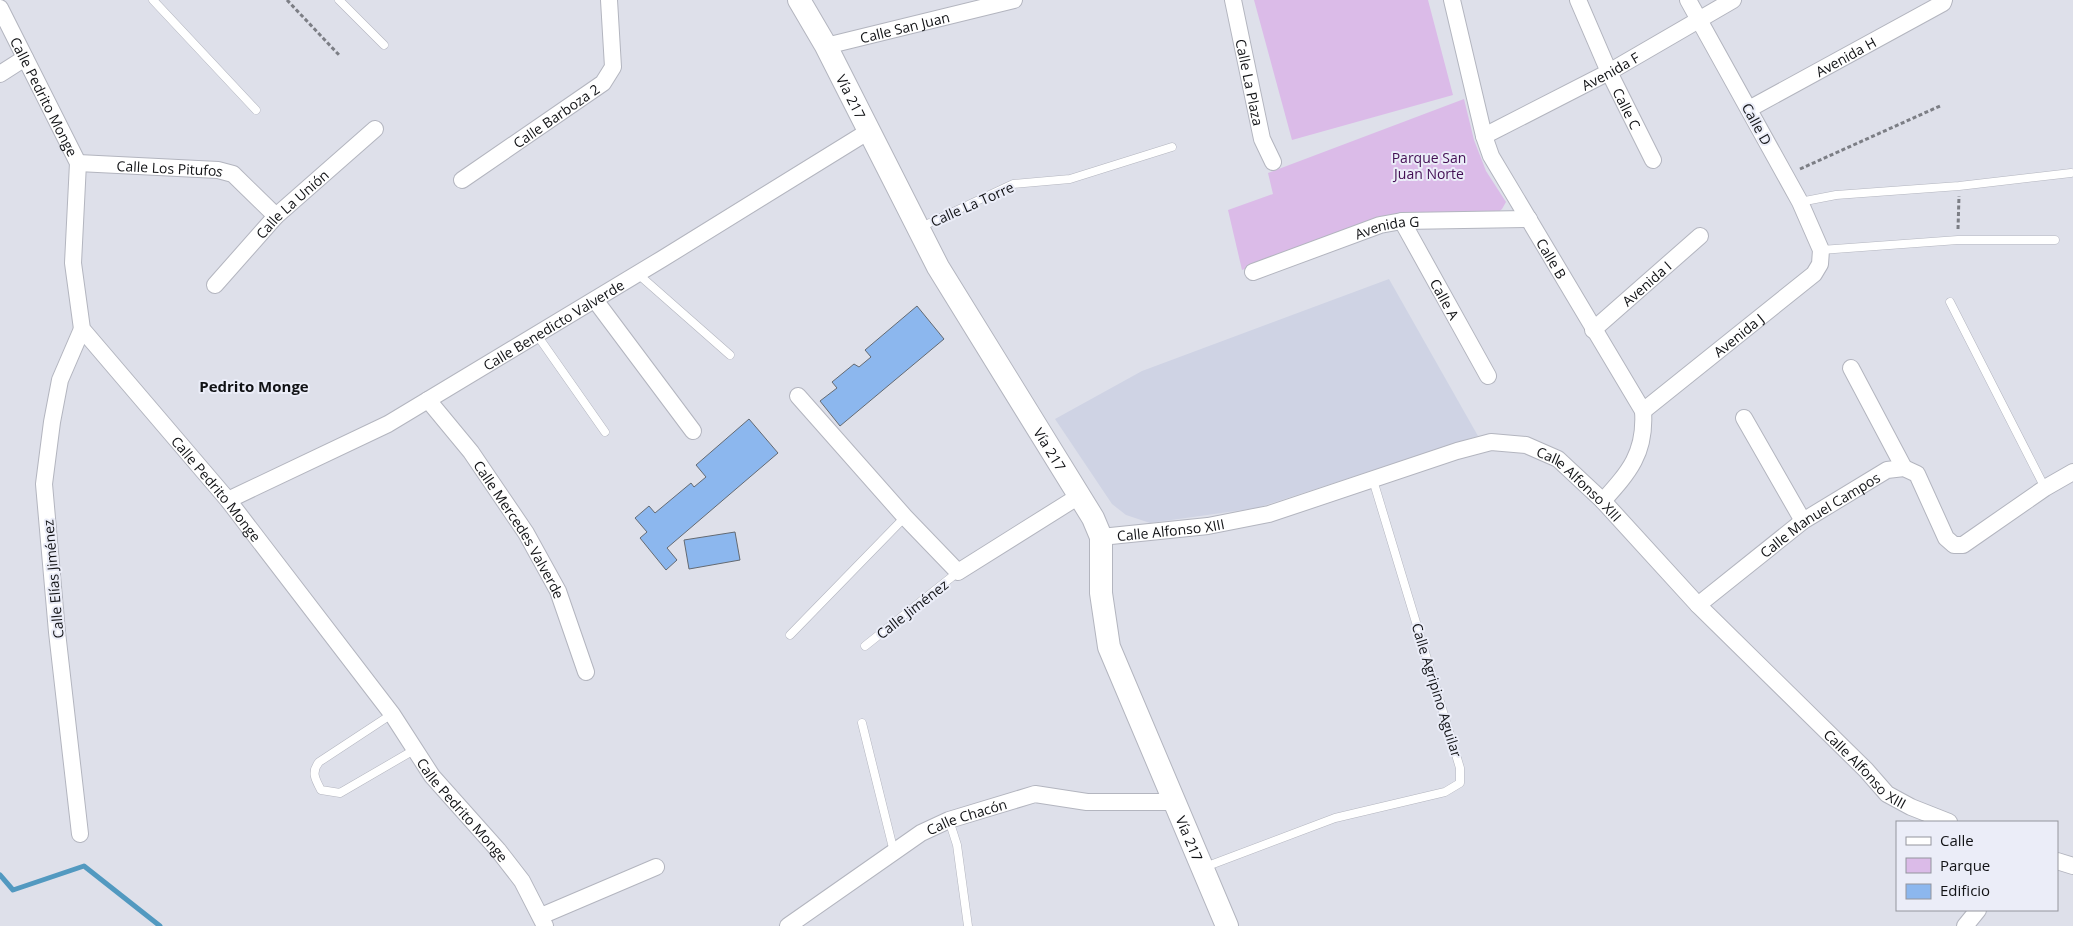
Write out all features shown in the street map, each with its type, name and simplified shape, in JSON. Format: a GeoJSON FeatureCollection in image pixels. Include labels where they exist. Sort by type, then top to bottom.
{"type":"FeatureCollection","features":[{"type":"Feature","properties":{"kind":"main road","name":"Vía 217"},"geometry":{"type":"LineString","coordinates":[[799,0],[826,46],[938,268],[1093,518],[1101,537],[1101,593],[1109,647],[1227,926]]}},
{"type":"Feature","properties":{"kind":"street","name":"Calle Barboza 2"},"geometry":{"type":"LineString","coordinates":[[462,180],[603,83],[614,67],[609,0]]}},
{"type":"Feature","properties":{"kind":"street","name":"Calle San Juan"},"geometry":{"type":"LineString","coordinates":[[826,46],[1014,0]]}},
{"type":"Feature","properties":{"kind":"street","name":"Calle La Plaza"},"geometry":{"type":"LineString","coordinates":[[1233,0],[1262,139],[1273,162]]}},
{"type":"Feature","properties":{"kind":"street","name":"Calle B"},"geometry":{"type":"LineString","coordinates":[[1452,0],[1484,136],[1491,156],[1643,411]]}},
{"type":"Feature","properties":{"kind":"street","name":"Calle C"},"geometry":{"type":"LineString","coordinates":[[1578,0],[1609,72],[1653,160]]}},
{"type":"Feature","properties":{"kind":"street","name":"Calle D"},"geometry":{"type":"LineString","coordinates":[[1688,0],[1786,175],[1822,250]]}},
{"type":"Feature","properties":{"kind":"street","name":"Avenida F"},"geometry":{"type":"LineString","coordinates":[[1484,136],[1609,72],[1733,0]]}},
{"type":"Feature","properties":{"kind":"street","name":"Avenida H"},"geometry":{"type":"LineString","coordinates":[[1748,109],[1944,2]]}},
{"type":"Feature","properties":{"kind":"street","name":"Calle Pedrito Monge"},"geometry":{"type":"LineString","coordinates":[[0,8],[78,163],[73,263],[82,329],[228,500],[392,714],[432,776],[498,850],[522,881],[543,921]]}},
{"type":"Feature","properties":{"kind":"street"},"geometry":{"type":"LineString","coordinates":[[0,74],[25,58]]}},
{"type":"Feature","properties":{"kind":"street","name":"Calle La Unión"},"geometry":{"type":"LineString","coordinates":[[215,285],[276,216],[375,129]]}},
{"type":"Feature","properties":{"kind":"street","name":"Calle Benedicto Valverde"},"geometry":{"type":"LineString","coordinates":[[228,500],[388,424],[638,274],[869,131]]}},
{"type":"Feature","properties":{"kind":"street","name":"Calle Los Pitufos"},"geometry":{"type":"LineString","coordinates":[[78,163],[218,170],[233,174],[276,216]]}},
{"type":"Feature","properties":{"kind":"street","name":"Avenida G"},"geometry":{"type":"LineString","coordinates":[[1253,272],[1380,225],[1402,221],[1529,220]]}},
{"type":"Feature","properties":{"kind":"street","name":"Calle A"},"geometry":{"type":"LineString","coordinates":[[1402,221],[1488,376]]}},
{"type":"Feature","properties":{"kind":"street","name":"Avenida I"},"geometry":{"type":"LineString","coordinates":[[1593,330],[1700,236]]}},
{"type":"Feature","properties":{"kind":"street","name":"Avenida J"},"geometry":{"type":"LineString","coordinates":[[1643,411],[1814,274],[1820,264],[1822,250]]}},
{"type":"Feature","properties":{"kind":"street"},"geometry":{"type":"LineString","coordinates":[[595,300],[693,431]]}},
{"type":"Feature","properties":{"kind":"street","name":"Calle Elías Jiménez"},"geometry":{"type":"LineString","coordinates":[[80,834],[57,632],[44,484],[52,422],[60,380],[82,329]]}},
{"type":"Feature","properties":{"kind":"street"},"geometry":{"type":"LineString","coordinates":[[1851,368],[1904,468],[1917,474],[1946,538],[1954,545],[1963,545],[2045,488],[2073,472]]}},
{"type":"Feature","properties":{"kind":"street"},"geometry":{"type":"LineString","coordinates":[[798,396],[905,517],[958,572],[1079,496]]}},
{"type":"Feature","properties":{"kind":"street","name":"Calle Mercedes Valverde"},"geometry":{"type":"LineString","coordinates":[[428,400],[471,452],[526,534],[558,591],[586,672]]}},
{"type":"Feature","properties":{"kind":"street"},"geometry":{"type":"LineString","coordinates":[[1603,501],[1628,474],[1636,456],[1644,426],[1643,411]]}},
{"type":"Feature","properties":{"kind":"street"},"geometry":{"type":"LineString","coordinates":[[1744,418],[1803,521]]}},
{"type":"Feature","properties":{"kind":"street","name":"Calle Alfonso XIII"},"geometry":{"type":"LineString","coordinates":[[1101,537],[1208,526],[1260,516],[1457,451],[1491,442],[1526,445],[1558,459],[1603,501],[1698,605],[1888,794],[1911,807],[1946,821]]}},
{"type":"Feature","properties":{"kind":"street","name":"Calle Manuel Campos"},"geometry":{"type":"LineString","coordinates":[[1698,605],[1803,521],[1887,470],[1904,468]]}},
{"type":"Feature","properties":{"kind":"street","name":"Calle Chacón"},"geometry":{"type":"LineString","coordinates":[[788,926],[921,833],[949,820],[1035,794],[1087,802],[1174,802]]}},
{"type":"Feature","properties":{"kind":"street"},"geometry":{"type":"LineString","coordinates":[[2058,861],[2073,866]]}},
{"type":"Feature","properties":{"kind":"street"},"geometry":{"type":"LineString","coordinates":[[543,921],[656,867]]}},
{"type":"Feature","properties":{"kind":"street"},"geometry":{"type":"LineString","coordinates":[[1965,926],[1977,911]]}},
{"type":"Feature","properties":{"kind":"lane"},"geometry":{"type":"LineString","coordinates":[[153,0],[256,110]]}},
{"type":"Feature","properties":{"kind":"lane"},"geometry":{"type":"LineString","coordinates":[[339,0],[384,45]]}},
{"type":"Feature","properties":{"kind":"lane","name":"Calle La Torre"},"geometry":{"type":"LineString","coordinates":[[918,228],[1013,184],[1070,179],[1172,147]]}},
{"type":"Feature","properties":{"kind":"lane"},"geometry":{"type":"LineString","coordinates":[[1800,202],[1836,195],[1960,186],[2071,173]]}},
{"type":"Feature","properties":{"kind":"lane"},"geometry":{"type":"LineString","coordinates":[[1822,250],[1958,240],[2055,240]]}},
{"type":"Feature","properties":{"kind":"lane"},"geometry":{"type":"LineString","coordinates":[[638,274],[730,355]]}},
{"type":"Feature","properties":{"kind":"lane"},"geometry":{"type":"LineString","coordinates":[[1950,302],[2045,488]]}},
{"type":"Feature","properties":{"kind":"lane"},"geometry":{"type":"LineString","coordinates":[[537,335],[605,432]]}},
{"type":"Feature","properties":{"kind":"lane","name":"Calle Agripino Aguilar"},"geometry":{"type":"LineString","coordinates":[[1201,868],[1335,818],[1445,792],[1460,783],[1460,768],[1373,480]]}},
{"type":"Feature","properties":{"kind":"lane"},"geometry":{"type":"LineString","coordinates":[[790,635],[905,517]]}},
{"type":"Feature","properties":{"kind":"lane","name":"Calle Jiménez"},"geometry":{"type":"LineString","coordinates":[[866,646],[958,572]]}},
{"type":"Feature","properties":{"kind":"lane"},"geometry":{"type":"LineString","coordinates":[[392,714],[319,762],[314,768],[314,778],[321,790],[340,793],[414,750]]}},
{"type":"Feature","properties":{"kind":"lane"},"geometry":{"type":"LineString","coordinates":[[862,723],[894,852]]}},
{"type":"Feature","properties":{"kind":"lane"},"geometry":{"type":"LineString","coordinates":[[949,820],[957,845],[968,926]]}},
{"type":"Feature","properties":{"kind":"path"},"geometry":{"type":"LineString","coordinates":[[288,0],[340,56]]}},
{"type":"Feature","properties":{"kind":"path"},"geometry":{"type":"LineString","coordinates":[[1786,175],[1940,106]]}},
{"type":"Feature","properties":{"kind":"path"},"geometry":{"type":"LineString","coordinates":[[1958,240],[1960,186]]}},
{"type":"Feature","properties":{"kind":"shaded area"},"geometry":{"type":"Polygon","coordinates":[[[1389,279],[1478,436],[1257,508],[1150,523],[1126,515],[1112,504],[1055,419],[1142,371],[1389,279]]]}},
{"type":"Feature","properties":{"kind":"green space"},"geometry":{"type":"Polygon","coordinates":[[[1254,0],[1428,0],[1453,95],[1292,140],[1254,0]]]}},
{"type":"Feature","properties":{"kind":"green space","name":"Parque San Juan Norte"},"geometry":{"type":"Polygon","coordinates":[[[1464,99],[1474,140],[1486,171],[1506,202],[1496,214],[1361,225],[1242,270],[1228,210],[1273,194],[1268,173],[1464,99]]]}},
{"type":"Feature","properties":{"kind":"building"},"geometry":{"type":"Polygon","coordinates":[[[917,306],[944,339],[840,426],[820,401],[837,388],[832,382],[854,364],[859,367],[871,357],[865,350],[917,306]]]}},
{"type":"Feature","properties":{"kind":"building"},"geometry":{"type":"Polygon","coordinates":[[[749,419],[778,453],[667,548],[677,560],[666,570],[640,538],[647,532],[635,518],[649,506],[655,513],[691,483],[694,487],[706,477],[696,465],[749,419]]]}},
{"type":"Feature","properties":{"kind":"building"},"geometry":{"type":"Polygon","coordinates":[[[735,532],[740,560],[689,569],[684,540],[735,532]]]}},
{"type":"Feature","properties":{"kind":"waterway"},"geometry":{"type":"LineString","coordinates":[[0,875],[13,890],[84,866],[160,926]]}},
{"type":"Feature","properties":{"kind":"district","name":"Pedrito Monge"},"geometry":{"type":"Point","coordinates":[254,386]}}]}
